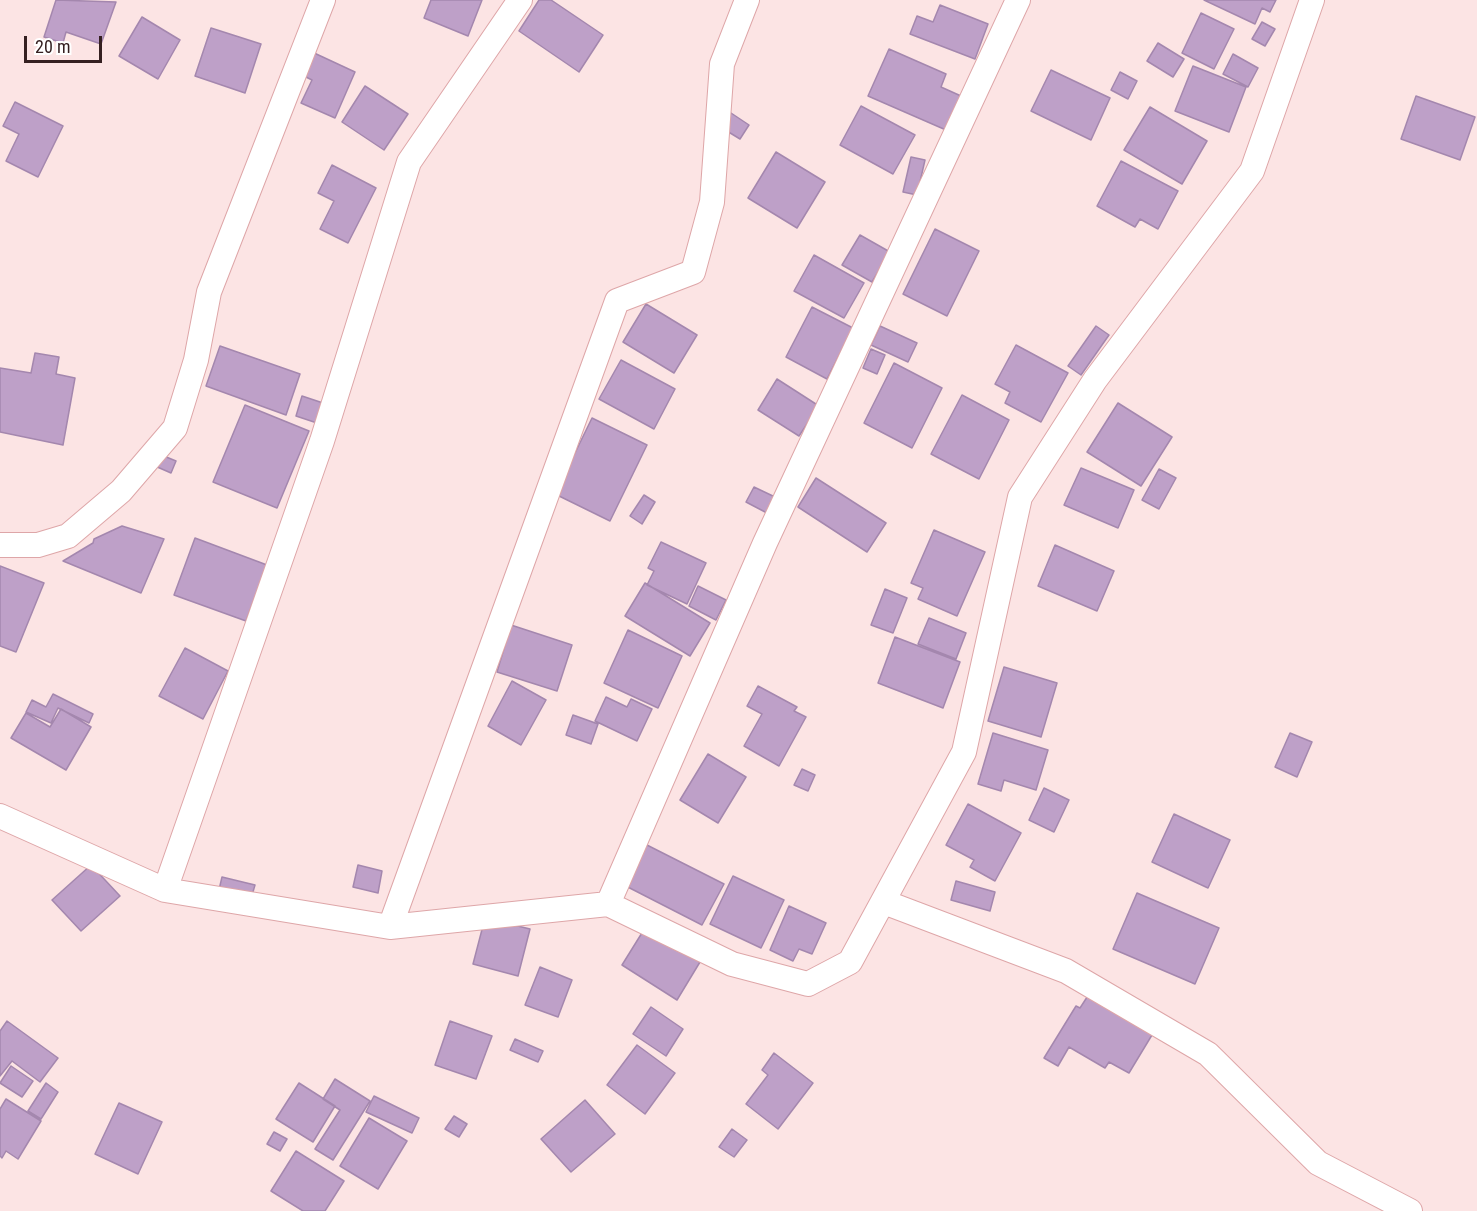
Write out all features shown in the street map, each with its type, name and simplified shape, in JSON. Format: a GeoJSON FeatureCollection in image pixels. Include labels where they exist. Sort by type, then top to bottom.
{"type":"FeatureCollection","features":[{"type":"Feature","properties":{"kind":"street"},"geometry":{"type":"LineString","coordinates":[[0,545],[38,544],[68,536],[121,490],[175,428],[196,360],[209,292],[323,0]]}},
{"type":"Feature","properties":{"kind":"street"},"geometry":{"type":"LineString","coordinates":[[165,890],[322,441],[409,162],[520,0]]}},
{"type":"Feature","properties":{"kind":"street"},"geometry":{"type":"LineString","coordinates":[[390,927],[617,301],[693,272],[712,202],[722,64],[747,0]]}},
{"type":"Feature","properties":{"kind":"street"},"geometry":{"type":"LineString","coordinates":[[608,904],[770,532],[1018,0]]}},
{"type":"Feature","properties":{"kind":"street"},"geometry":{"type":"LineString","coordinates":[[0,816],[165,890],[390,927],[608,904],[732,964],[808,984],[850,962],[964,752],[1020,497],[1095,380],[1252,171],[1312,0]]}},
{"type":"Feature","properties":{"kind":"street"},"geometry":{"type":"LineString","coordinates":[[884,902],[1066,971],[1208,1053],[1318,1163],[1410,1211]]}},
{"type":"Feature","properties":{"kind":"building"},"geometry":{"type":"Polygon","coordinates":[[[56,0],[116,2],[101,44],[66,32],[63,43],[44,37],[56,0]]]}},
{"type":"Feature","properties":{"kind":"building"},"geometry":{"type":"Polygon","coordinates":[[[431,0],[482,0],[468,36],[424,18],[431,0]]]}},
{"type":"Feature","properties":{"kind":"building"},"geometry":{"type":"Polygon","coordinates":[[[539,0],[551,0],[603,35],[579,72],[519,31],[539,0]]]}},
{"type":"Feature","properties":{"kind":"building"},"geometry":{"type":"Polygon","coordinates":[[[1204,0],[1276,0],[1270,12],[1262,8],[1255,24],[1204,0]]]}},
{"type":"Feature","properties":{"kind":"building"},"geometry":{"type":"Polygon","coordinates":[[[940,5],[988,24],[975,59],[910,34],[917,16],[933,22],[940,5]]]}},
{"type":"Feature","properties":{"kind":"building"},"geometry":{"type":"Polygon","coordinates":[[[1201,13],[1234,29],[1214,69],[1182,53],[1201,13]]]}},
{"type":"Feature","properties":{"kind":"building"},"geometry":{"type":"Polygon","coordinates":[[[142,17],[180,40],[158,79],[119,56],[142,17]]]}},
{"type":"Feature","properties":{"kind":"building"},"geometry":{"type":"Polygon","coordinates":[[[1262,22],[1275,29],[1265,46],[1252,39],[1262,22]]]}},
{"type":"Feature","properties":{"kind":"building"},"geometry":{"type":"Polygon","coordinates":[[[211,28],[261,44],[245,93],[195,76],[211,28]]]}},
{"type":"Feature","properties":{"kind":"building"},"geometry":{"type":"Polygon","coordinates":[[[1158,43],[1184,59],[1173,77],[1147,61],[1158,43]]]}},
{"type":"Feature","properties":{"kind":"building"},"geometry":{"type":"Polygon","coordinates":[[[889,49],[946,74],[941,87],[961,96],[946,130],[868,96],[889,49]]]}},
{"type":"Feature","properties":{"kind":"building"},"geometry":{"type":"Polygon","coordinates":[[[312,52],[355,72],[335,118],[301,103],[312,80],[302,75],[312,52]]]}},
{"type":"Feature","properties":{"kind":"building"},"geometry":{"type":"Polygon","coordinates":[[[1233,54],[1258,68],[1248,87],[1223,74],[1233,54]]]}},
{"type":"Feature","properties":{"kind":"building"},"geometry":{"type":"Polygon","coordinates":[[[1193,66],[1246,87],[1229,132],[1175,111],[1193,66]]]}},
{"type":"Feature","properties":{"kind":"building"},"geometry":{"type":"Polygon","coordinates":[[[1051,70],[1110,98],[1091,140],[1031,111],[1051,70]]]}},
{"type":"Feature","properties":{"kind":"building"},"geometry":{"type":"Polygon","coordinates":[[[1120,72],[1137,81],[1128,99],[1111,90],[1120,72]]]}},
{"type":"Feature","properties":{"kind":"building"},"geometry":{"type":"Polygon","coordinates":[[[365,86],[408,114],[384,150],[342,122],[365,86]]]}},
{"type":"Feature","properties":{"kind":"building"},"geometry":{"type":"Polygon","coordinates":[[[1416,96],[1475,117],[1460,160],[1401,139],[1416,96]]]}},
{"type":"Feature","properties":{"kind":"building"},"geometry":{"type":"Polygon","coordinates":[[[15,102],[63,126],[38,177],[6,161],[19,134],[3,126],[15,102]]]}},
{"type":"Feature","properties":{"kind":"building"},"geometry":{"type":"Polygon","coordinates":[[[861,106],[915,135],[893,174],[840,145],[861,106]]]}},
{"type":"Feature","properties":{"kind":"building"},"geometry":{"type":"Polygon","coordinates":[[[1150,107],[1207,141],[1182,184],[1124,150],[1150,107]]]}},
{"type":"Feature","properties":{"kind":"building"},"geometry":{"type":"Polygon","coordinates":[[[731,113],[749,125],[740,139],[722,128],[731,113]]]}},
{"type":"Feature","properties":{"kind":"building"},"geometry":{"type":"Polygon","coordinates":[[[776,152],[825,182],[797,228],[748,198],[776,152]]]}},
{"type":"Feature","properties":{"kind":"building"},"geometry":{"type":"Polygon","coordinates":[[[911,157],[925,160],[917,195],[903,192],[911,157]]]}},
{"type":"Feature","properties":{"kind":"building"},"geometry":{"type":"Polygon","coordinates":[[[1121,161],[1178,191],[1158,229],[1140,219],[1135,227],[1097,206],[1121,161]]]}},
{"type":"Feature","properties":{"kind":"building"},"geometry":{"type":"Polygon","coordinates":[[[332,165],[376,188],[348,243],[320,229],[334,201],[318,193],[332,165]]]}},
{"type":"Feature","properties":{"kind":"building"},"geometry":{"type":"Polygon","coordinates":[[[935,229],[979,251],[947,316],[903,294],[935,229]]]}},
{"type":"Feature","properties":{"kind":"building"},"geometry":{"type":"Polygon","coordinates":[[[860,235],[890,252],[872,282],[842,265],[860,235]]]}},
{"type":"Feature","properties":{"kind":"building"},"geometry":{"type":"Polygon","coordinates":[[[814,255],[864,283],[844,318],[794,291],[814,255]]]}},
{"type":"Feature","properties":{"kind":"building"},"geometry":{"type":"Polygon","coordinates":[[[646,304],[697,335],[674,373],[623,342],[646,304]]]}},
{"type":"Feature","properties":{"kind":"building"},"geometry":{"type":"Polygon","coordinates":[[[812,307],[853,328],[827,379],[786,357],[812,307]]]}},
{"type":"Feature","properties":{"kind":"building"},"geometry":{"type":"Polygon","coordinates":[[[880,326],[917,343],[908,362],[871,345],[880,326]]]}},
{"type":"Feature","properties":{"kind":"building"},"geometry":{"type":"Polygon","coordinates":[[[1096,326],[1109,335],[1081,375],[1068,366],[1096,326]]]}},
{"type":"Feature","properties":{"kind":"building"},"geometry":{"type":"Polygon","coordinates":[[[1016,345],[1068,373],[1041,422],[1005,403],[1010,392],[995,384],[1016,345]]]}},
{"type":"Feature","properties":{"kind":"building"},"geometry":{"type":"Polygon","coordinates":[[[220,346],[300,374],[286,415],[206,386],[220,346]]]}},
{"type":"Feature","properties":{"kind":"building"},"geometry":{"type":"Polygon","coordinates":[[[871,349],[885,355],[877,374],[863,368],[871,349]]]}},
{"type":"Feature","properties":{"kind":"building"},"geometry":{"type":"Polygon","coordinates":[[[35,353],[59,357],[56,374],[75,378],[63,445],[0,432],[0,368],[31,373],[35,353]]]}},
{"type":"Feature","properties":{"kind":"building"},"geometry":{"type":"Polygon","coordinates":[[[621,360],[675,389],[654,429],[599,399],[621,360]]]}},
{"type":"Feature","properties":{"kind":"building"},"geometry":{"type":"Polygon","coordinates":[[[894,363],[942,388],[912,448],[864,423],[894,363]]]}},
{"type":"Feature","properties":{"kind":"building"},"geometry":{"type":"Polygon","coordinates":[[[777,379],[819,406],[799,436],[758,410],[777,379]]]}},
{"type":"Feature","properties":{"kind":"building"},"geometry":{"type":"Polygon","coordinates":[[[962,395],[1009,420],[979,479],[931,454],[962,395]]]}},
{"type":"Feature","properties":{"kind":"building"},"geometry":{"type":"Polygon","coordinates":[[[302,396],[329,405],[323,425],[296,416],[302,396]]]}},
{"type":"Feature","properties":{"kind":"building"},"geometry":{"type":"Polygon","coordinates":[[[1118,403],[1172,437],[1141,486],[1087,452],[1118,403]]]}},
{"type":"Feature","properties":{"kind":"building"},"geometry":{"type":"Polygon","coordinates":[[[245,405],[309,431],[277,508],[213,482],[245,405]]]}},
{"type":"Feature","properties":{"kind":"building"},"geometry":{"type":"Polygon","coordinates":[[[592,418],[647,445],[610,521],[555,494],[592,418]]]}},
{"type":"Feature","properties":{"kind":"building"},"geometry":{"type":"Polygon","coordinates":[[[159,454],[176,461],[171,473],[155,466],[159,454]]]}},
{"type":"Feature","properties":{"kind":"building"},"geometry":{"type":"Polygon","coordinates":[[[1081,468],[1134,490],[1118,528],[1064,505],[1081,468]]]}},
{"type":"Feature","properties":{"kind":"building"},"geometry":{"type":"Polygon","coordinates":[[[1159,469],[1176,478],[1159,509],[1142,500],[1159,469]]]}},
{"type":"Feature","properties":{"kind":"building"},"geometry":{"type":"Polygon","coordinates":[[[816,478],[886,523],[867,552],[798,507],[816,478]]]}},
{"type":"Feature","properties":{"kind":"building"},"geometry":{"type":"Polygon","coordinates":[[[754,487],[775,497],[767,513],[746,502],[754,487]]]}},
{"type":"Feature","properties":{"kind":"building"},"geometry":{"type":"Polygon","coordinates":[[[644,495],[655,502],[642,524],[630,516],[644,495]]]}},
{"type":"Feature","properties":{"kind":"building"},"geometry":{"type":"Polygon","coordinates":[[[122,526],[164,539],[141,593],[63,561],[93,543],[94,539],[122,526]]]}},
{"type":"Feature","properties":{"kind":"building"},"geometry":{"type":"Polygon","coordinates":[[[934,530],[985,552],[957,616],[918,599],[923,588],[911,583],[934,530]]]}},
{"type":"Feature","properties":{"kind":"building"},"geometry":{"type":"Polygon","coordinates":[[[195,538],[267,565],[246,621],[174,595],[195,538]]]}},
{"type":"Feature","properties":{"kind":"building"},"geometry":{"type":"Polygon","coordinates":[[[661,542],[706,563],[687,604],[647,585],[654,571],[648,568],[661,542]]]}},
{"type":"Feature","properties":{"kind":"building"},"geometry":{"type":"Polygon","coordinates":[[[1055,545],[1114,571],[1097,611],[1038,586],[1055,545]]]}},
{"type":"Feature","properties":{"kind":"building"},"geometry":{"type":"Polygon","coordinates":[[[0,566],[44,583],[16,652],[0,646],[0,566]]]}},
{"type":"Feature","properties":{"kind":"building"},"geometry":{"type":"Polygon","coordinates":[[[645,583],[710,623],[690,656],[625,616],[645,583]]]}},
{"type":"Feature","properties":{"kind":"building"},"geometry":{"type":"Polygon","coordinates":[[[698,586],[726,600],[716,620],[689,606],[698,586]]]}},
{"type":"Feature","properties":{"kind":"building"},"geometry":{"type":"Polygon","coordinates":[[[885,589],[907,598],[893,633],[871,625],[885,589]]]}},
{"type":"Feature","properties":{"kind":"building"},"geometry":{"type":"Polygon","coordinates":[[[929,618],[966,633],[956,659],[918,644],[929,618]]]}},
{"type":"Feature","properties":{"kind":"building"},"geometry":{"type":"Polygon","coordinates":[[[511,625],[572,645],[557,691],[497,672],[511,625]]]}},
{"type":"Feature","properties":{"kind":"building"},"geometry":{"type":"Polygon","coordinates":[[[628,630],[682,656],[658,708],[604,683],[628,630]]]}},
{"type":"Feature","properties":{"kind":"building"},"geometry":{"type":"Polygon","coordinates":[[[895,637],[960,662],[943,708],[878,683],[895,637]]]}},
{"type":"Feature","properties":{"kind":"building"},"geometry":{"type":"Polygon","coordinates":[[[185,648],[228,671],[203,719],[159,696],[185,648]]]}},
{"type":"Feature","properties":{"kind":"building"},"geometry":{"type":"Polygon","coordinates":[[[1004,667],[1057,683],[1041,737],[988,721],[1004,667]]]}},
{"type":"Feature","properties":{"kind":"building"},"geometry":{"type":"Polygon","coordinates":[[[512,681],[546,700],[521,745],[488,726],[512,681]]]}},
{"type":"Feature","properties":{"kind":"building"},"geometry":{"type":"Polygon","coordinates":[[[758,686],[797,707],[794,711],[806,717],[779,766],[744,746],[762,714],[747,706],[758,686]]]}},
{"type":"Feature","properties":{"kind":"building"},"geometry":{"type":"Polygon","coordinates":[[[53,694],[93,714],[89,723],[58,708],[51,723],[26,712],[32,700],[46,707],[53,694]]]}},
{"type":"Feature","properties":{"kind":"building"},"geometry":{"type":"Polygon","coordinates":[[[606,697],[627,707],[631,699],[652,709],[637,741],[595,721],[606,697]]]}},
{"type":"Feature","properties":{"kind":"building"},"geometry":{"type":"Polygon","coordinates":[[[61,709],[91,727],[66,770],[11,738],[26,713],[50,727],[61,709]]]}},
{"type":"Feature","properties":{"kind":"building"},"geometry":{"type":"Polygon","coordinates":[[[573,715],[598,724],[591,744],[566,735],[573,715]]]}},
{"type":"Feature","properties":{"kind":"building"},"geometry":{"type":"Polygon","coordinates":[[[993,733],[1048,750],[1036,790],[1004,780],[1001,791],[978,784],[993,733]]]}},
{"type":"Feature","properties":{"kind":"building"},"geometry":{"type":"Polygon","coordinates":[[[1290,733],[1312,742],[1297,777],[1275,767],[1290,733]]]}},
{"type":"Feature","properties":{"kind":"building"},"geometry":{"type":"Polygon","coordinates":[[[708,754],[746,777],[718,823],[680,800],[708,754]]]}},
{"type":"Feature","properties":{"kind":"building"},"geometry":{"type":"Polygon","coordinates":[[[802,769],[815,775],[808,791],[794,785],[802,769]]]}},
{"type":"Feature","properties":{"kind":"building"},"geometry":{"type":"Polygon","coordinates":[[[1044,788],[1069,800],[1054,832],[1029,820],[1044,788]]]}},
{"type":"Feature","properties":{"kind":"building"},"geometry":{"type":"Polygon","coordinates":[[[968,804],[1021,833],[995,881],[970,867],[974,860],[946,845],[968,804]]]}},
{"type":"Feature","properties":{"kind":"building"},"geometry":{"type":"Polygon","coordinates":[[[1174,814],[1230,840],[1208,888],[1152,862],[1174,814]]]}},
{"type":"Feature","properties":{"kind":"building"},"geometry":{"type":"Polygon","coordinates":[[[639,841],[724,884],[702,925],[618,882],[639,841]]]}},
{"type":"Feature","properties":{"kind":"building"},"geometry":{"type":"Polygon","coordinates":[[[91,865],[120,896],[81,931],[52,900],[91,865]]]}},
{"type":"Feature","properties":{"kind":"building"},"geometry":{"type":"Polygon","coordinates":[[[358,865],[382,871],[378,893],[353,887],[358,865]]]}},
{"type":"Feature","properties":{"kind":"building"},"geometry":{"type":"Polygon","coordinates":[[[733,876],[784,900],[761,948],[710,924],[733,876]]]}},
{"type":"Feature","properties":{"kind":"building"},"geometry":{"type":"Polygon","coordinates":[[[222,877],[255,885],[250,902],[218,894],[222,877]]]}},
{"type":"Feature","properties":{"kind":"building"},"geometry":{"type":"Polygon","coordinates":[[[956,881],[995,892],[990,911],[951,900],[956,881]]]}},
{"type":"Feature","properties":{"kind":"building"},"geometry":{"type":"Polygon","coordinates":[[[1137,893],[1219,928],[1195,984],[1113,949],[1137,893]]]}},
{"type":"Feature","properties":{"kind":"building"},"geometry":{"type":"Polygon","coordinates":[[[789,906],[826,923],[812,954],[799,949],[793,961],[770,950],[789,906]]]}},
{"type":"Feature","properties":{"kind":"building"},"geometry":{"type":"Polygon","coordinates":[[[485,918],[530,929],[518,976],[473,964],[485,918]]]}},
{"type":"Feature","properties":{"kind":"building"},"geometry":{"type":"Polygon","coordinates":[[[645,928],[700,962],[677,1000],[622,965],[645,928]]]}},
{"type":"Feature","properties":{"kind":"building"},"geometry":{"type":"Polygon","coordinates":[[[540,967],[572,980],[558,1017],[525,1005],[540,967]]]}},
{"type":"Feature","properties":{"kind":"building"},"geometry":{"type":"Polygon","coordinates":[[[1091,991],[1155,1030],[1129,1073],[1109,1062],[1105,1068],[1069,1047],[1058,1066],[1044,1058],[1076,1006],[1080,1008],[1091,991]]]}},
{"type":"Feature","properties":{"kind":"building"},"geometry":{"type":"Polygon","coordinates":[[[651,1007],[683,1029],[666,1056],[633,1034],[651,1007]]]}},
{"type":"Feature","properties":{"kind":"building"},"geometry":{"type":"Polygon","coordinates":[[[7,1021],[58,1058],[40,1082],[12,1061],[0,1076],[0,1031],[7,1021]]]}},
{"type":"Feature","properties":{"kind":"building"},"geometry":{"type":"Polygon","coordinates":[[[450,1021],[492,1036],[476,1079],[435,1065],[450,1021]]]}},
{"type":"Feature","properties":{"kind":"building"},"geometry":{"type":"Polygon","coordinates":[[[515,1039],[543,1051],[538,1062],[510,1050],[515,1039]]]}},
{"type":"Feature","properties":{"kind":"building"},"geometry":{"type":"Polygon","coordinates":[[[637,1045],[675,1073],[645,1114],[607,1085],[637,1045]]]}},
{"type":"Feature","properties":{"kind":"building"},"geometry":{"type":"Polygon","coordinates":[[[774,1053],[813,1083],[778,1129],[746,1104],[768,1075],[762,1070],[774,1053]]]}},
{"type":"Feature","properties":{"kind":"building"},"geometry":{"type":"Polygon","coordinates":[[[11,1066],[33,1081],[22,1097],[0,1083],[11,1066]]]}},
{"type":"Feature","properties":{"kind":"building"},"geometry":{"type":"Polygon","coordinates":[[[335,1079],[370,1101],[333,1160],[315,1149],[340,1110],[323,1099],[335,1079]]]}},
{"type":"Feature","properties":{"kind":"building"},"geometry":{"type":"Polygon","coordinates":[[[46,1083],[58,1092],[41,1119],[28,1111],[46,1083]]]}},
{"type":"Feature","properties":{"kind":"building"},"geometry":{"type":"Polygon","coordinates":[[[299,1083],[335,1106],[313,1142],[276,1119],[299,1083]]]}},
{"type":"Feature","properties":{"kind":"building"},"geometry":{"type":"Polygon","coordinates":[[[374,1096],[419,1118],[412,1133],[366,1112],[374,1096]]]}},
{"type":"Feature","properties":{"kind":"building"},"geometry":{"type":"Polygon","coordinates":[[[6,1099],[41,1121],[18,1159],[6,1151],[2,1158],[0,1156],[0,1109],[6,1099]]]}},
{"type":"Feature","properties":{"kind":"building"},"geometry":{"type":"Polygon","coordinates":[[[585,1100],[615,1134],[571,1172],[541,1139],[585,1100]]]}},
{"type":"Feature","properties":{"kind":"building"},"geometry":{"type":"Polygon","coordinates":[[[119,1103],[162,1122],[138,1174],[95,1154],[119,1103]]]}},
{"type":"Feature","properties":{"kind":"building"},"geometry":{"type":"Polygon","coordinates":[[[454,1116],[467,1124],[459,1137],[445,1129],[454,1116]]]}},
{"type":"Feature","properties":{"kind":"building"},"geometry":{"type":"Polygon","coordinates":[[[369,1118],[407,1141],[378,1189],[340,1166],[369,1118]]]}},
{"type":"Feature","properties":{"kind":"building"},"geometry":{"type":"Polygon","coordinates":[[[732,1129],[747,1140],[734,1157],[719,1147],[732,1129]]]}},
{"type":"Feature","properties":{"kind":"building"},"geometry":{"type":"Polygon","coordinates":[[[274,1132],[287,1139],[280,1151],[267,1144],[274,1132]]]}},
{"type":"Feature","properties":{"kind":"building"},"geometry":{"type":"Polygon","coordinates":[[[296,1151],[344,1181],[325,1211],[303,1211],[271,1191],[296,1151]]]}}]}
